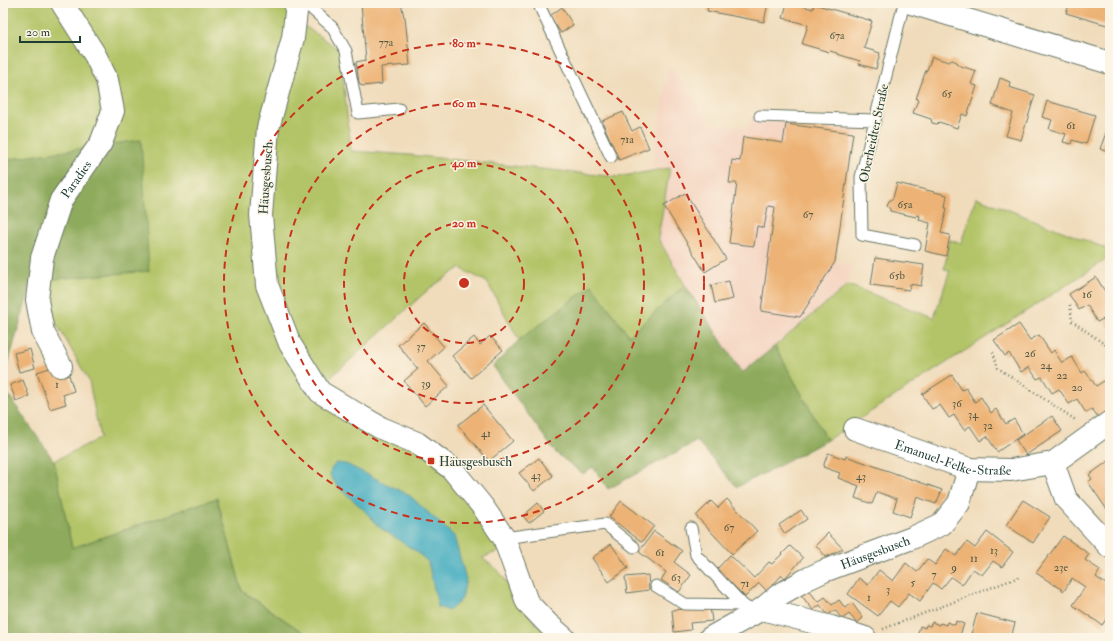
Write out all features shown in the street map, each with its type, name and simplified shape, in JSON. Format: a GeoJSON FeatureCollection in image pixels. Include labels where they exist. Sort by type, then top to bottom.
{"type":"FeatureCollection","features":[{"type":"Feature","properties":{"kind":"street","name":"Paradies"},"geometry":{"type":"LineString","coordinates":[[61,366],[43,332],[37,300],[42,258],[61,200],[101,143],[113,111],[107,80],[95,55],[62,3]]}},
{"type":"Feature","properties":{"kind":"street","name":"Häusgesbusch"},"geometry":{"type":"LineString","coordinates":[[297,3],[293,38],[268,128],[261,215],[267,285],[290,344],[320,392],[381,428],[417,443],[452,469],[483,507],[504,538],[526,602],[564,638]]}},
{"type":"Feature","properties":{"kind":"street"},"geometry":{"type":"LineString","coordinates":[[911,3],[1110,63]]}},
{"type":"Feature","properties":{"kind":"street","name":"Emanuel-Felke-Straße"},"geometry":{"type":"LineString","coordinates":[[855,429],[969,469],[1011,470],[1053,463],[1102,427]]}},
{"type":"Feature","properties":{"kind":"street"},"geometry":{"type":"LineString","coordinates":[[1053,463],[1066,499],[1110,547]]}},
{"type":"Feature","properties":{"kind":"street","name":"Häusgesbusch"},"geometry":{"type":"LineString","coordinates":[[710,638],[753,609],[779,596],[807,579],[824,571],[912,538],[942,524],[959,503],[969,469]]}},
{"type":"Feature","properties":{"kind":"street"},"geometry":{"type":"LineString","coordinates":[[753,609],[831,627],[864,638]]}},
{"type":"Feature","properties":{"kind":"lane"},"geometry":{"type":"LineString","coordinates":[[305,3],[332,27],[346,51],[358,113],[399,109]]}},
{"type":"Feature","properties":{"kind":"lane"},"geometry":{"type":"LineString","coordinates":[[538,3],[611,157]]}},
{"type":"Feature","properties":{"kind":"lane","name":"Oberheidter Straße"},"geometry":{"type":"LineString","coordinates":[[904,3],[861,177],[862,235],[915,245]]}},
{"type":"Feature","properties":{"kind":"lane"},"geometry":{"type":"LineString","coordinates":[[760,116],[875,120]]}},
{"type":"Feature","properties":{"kind":"lane"},"geometry":{"type":"LineString","coordinates":[[504,538],[605,524],[634,547]]}},
{"type":"Feature","properties":{"kind":"lane"},"geometry":{"type":"LineString","coordinates":[[691,528],[696,555],[753,609]]}},
{"type":"Feature","properties":{"kind":"lane"},"geometry":{"type":"LineString","coordinates":[[656,586],[685,604],[753,609]]}},
{"type":"Feature","properties":{"kind":"path"},"geometry":{"type":"LineString","coordinates":[[1070,305],[1072,321],[1110,348]]}},
{"type":"Feature","properties":{"kind":"path"},"geometry":{"type":"LineString","coordinates":[[993,352],[998,368],[1102,427]]}},
{"type":"Feature","properties":{"kind":"path"},"geometry":{"type":"LineString","coordinates":[[864,638],[1019,577]]}},
{"type":"Feature","properties":{"kind":"shaded area"},"geometry":{"type":"Polygon","coordinates":[[[669,65],[710,123],[747,129],[751,117],[840,130],[862,115],[847,174],[836,263],[851,265],[848,285],[742,373],[685,285],[658,238],[670,168],[651,172],[669,65]]]}},
{"type":"Feature","properties":{"kind":"green space"},"geometry":{"type":"Polygon","coordinates":[[[3,3],[299,3],[297,21],[340,50],[351,151],[410,155],[617,177],[670,168],[658,238],[685,285],[629,337],[592,286],[519,340],[487,282],[460,268],[430,288],[330,378],[327,387],[437,461],[504,549],[482,558],[498,570],[537,625],[555,638],[311,638],[242,591],[217,498],[72,548],[54,461],[100,438],[89,381],[32,280],[3,160],[3,3]]]}},
{"type":"Feature","properties":{"kind":"green space"},"geometry":{"type":"Polygon","coordinates":[[[141,140],[149,271],[32,281],[3,381],[3,160],[141,140]]]}},
{"type":"Feature","properties":{"kind":"green space"},"geometry":{"type":"Polygon","coordinates":[[[976,197],[1110,250],[1110,257],[827,440],[775,346],[848,285],[934,318],[950,270],[944,269],[950,240],[961,243],[976,197]]]}},
{"type":"Feature","properties":{"kind":"green space"},"geometry":{"type":"Polygon","coordinates":[[[592,285],[629,336],[685,285],[742,373],[775,346],[827,440],[737,487],[697,441],[608,489],[593,467],[583,474],[556,453],[493,366],[519,340],[592,285]]]}},
{"type":"Feature","properties":{"kind":"green space"},"geometry":{"type":"Polygon","coordinates":[[[3,387],[54,461],[72,548],[217,498],[242,591],[311,638],[3,638],[3,387]]]}},
{"type":"Feature","properties":{"kind":"water"},"geometry":{"type":"Polygon","coordinates":[[[336,463],[346,464],[409,495],[454,536],[466,579],[462,599],[449,611],[438,607],[428,562],[417,552],[379,527],[363,509],[337,486],[330,475],[331,469],[336,463]]]}},
{"type":"Feature","properties":{"kind":"building"},"geometry":{"type":"Polygon","coordinates":[[[361,3],[401,3],[405,17],[410,65],[381,67],[382,84],[362,86],[359,82],[356,62],[366,60],[361,3]]]}},
{"type":"Feature","properties":{"kind":"building"},"geometry":{"type":"Polygon","coordinates":[[[709,3],[768,3],[764,22],[707,11],[709,3]]]}},
{"type":"Feature","properties":{"kind":"building"},"geometry":{"type":"Polygon","coordinates":[[[787,3],[813,9],[814,4],[872,21],[864,48],[880,53],[876,69],[859,64],[860,61],[837,53],[802,44],[808,25],[783,18],[787,3]]]}},
{"type":"Feature","properties":{"kind":"building"},"geometry":{"type":"Polygon","coordinates":[[[1070,3],[1110,3],[1110,26],[1066,13],[1070,3]]]}},
{"type":"Feature","properties":{"kind":"building"},"geometry":{"type":"Polygon","coordinates":[[[562,7],[573,25],[561,33],[550,16],[562,7]]]}},
{"type":"Feature","properties":{"kind":"building"},"geometry":{"type":"Polygon","coordinates":[[[932,57],[949,62],[952,60],[957,62],[958,65],[976,71],[971,84],[977,86],[967,116],[962,114],[957,128],[939,122],[937,124],[932,123],[931,119],[913,113],[918,100],[916,99],[932,57]]]}},
{"type":"Feature","properties":{"kind":"building"},"geometry":{"type":"Polygon","coordinates":[[[1000,78],[1010,82],[1009,87],[1035,95],[1021,140],[1006,136],[1013,113],[992,105],[1000,78]]]}},
{"type":"Feature","properties":{"kind":"building"},"geometry":{"type":"Polygon","coordinates":[[[1047,101],[1095,115],[1086,144],[1072,140],[1071,144],[1063,142],[1066,134],[1049,129],[1052,120],[1042,117],[1047,101]]]}},
{"type":"Feature","properties":{"kind":"building"},"geometry":{"type":"Polygon","coordinates":[[[623,112],[632,131],[640,127],[649,148],[619,160],[602,121],[623,112]]]}},
{"type":"Feature","properties":{"kind":"building"},"geometry":{"type":"Polygon","coordinates":[[[786,124],[853,133],[835,262],[800,317],[761,311],[775,207],[768,206],[764,228],[757,226],[754,246],[729,243],[737,183],[729,183],[732,160],[740,161],[743,137],[783,143],[786,124]]]}},
{"type":"Feature","properties":{"kind":"building"},"geometry":{"type":"Polygon","coordinates":[[[1107,130],[1110,131],[1110,153],[1100,149],[1107,130]]]}},
{"type":"Feature","properties":{"kind":"building"},"geometry":{"type":"Polygon","coordinates":[[[897,183],[947,195],[945,208],[947,208],[941,233],[950,235],[946,256],[925,251],[930,223],[919,220],[920,216],[917,215],[916,217],[890,211],[887,206],[889,201],[893,198],[897,183]]]}},
{"type":"Feature","properties":{"kind":"building"},"geometry":{"type":"Polygon","coordinates":[[[685,193],[726,259],[705,272],[664,206],[685,193]]]}},
{"type":"Feature","properties":{"kind":"building"},"geometry":{"type":"Polygon","coordinates":[[[875,258],[924,265],[921,286],[910,284],[909,290],[871,285],[875,258]]]}},
{"type":"Feature","properties":{"kind":"building"},"geometry":{"type":"Polygon","coordinates":[[[1096,277],[1106,293],[1110,291],[1110,330],[1103,319],[1097,322],[1087,305],[1079,310],[1069,294],[1096,277]]]}},
{"type":"Feature","properties":{"kind":"building"},"geometry":{"type":"Polygon","coordinates":[[[729,281],[733,299],[715,303],[711,285],[729,281]]]}},
{"type":"Feature","properties":{"kind":"building"},"geometry":{"type":"Polygon","coordinates":[[[424,323],[444,347],[428,361],[449,386],[425,406],[404,381],[418,369],[398,345],[424,323]]]}},
{"type":"Feature","properties":{"kind":"building"},"geometry":{"type":"Polygon","coordinates":[[[1019,324],[1030,340],[1039,335],[1051,353],[1054,350],[1062,363],[1072,357],[1082,373],[1085,371],[1096,386],[1104,381],[1110,391],[1110,397],[1108,399],[1110,402],[1110,409],[1098,417],[1092,409],[1086,413],[1077,399],[1069,404],[1059,389],[1052,393],[1042,377],[1037,379],[1029,367],[1021,372],[1009,353],[1005,356],[994,340],[1019,324]]]}},
{"type":"Feature","properties":{"kind":"building"},"geometry":{"type":"Polygon","coordinates":[[[490,336],[503,350],[471,378],[452,356],[474,337],[480,345],[490,336]]]}},
{"type":"Feature","properties":{"kind":"building"},"geometry":{"type":"Polygon","coordinates":[[[30,349],[35,368],[19,372],[14,353],[30,349]]]}},
{"type":"Feature","properties":{"kind":"building"},"geometry":{"type":"Polygon","coordinates":[[[56,366],[59,377],[69,375],[74,391],[63,395],[66,404],[50,409],[37,372],[56,366]]]}},
{"type":"Feature","properties":{"kind":"building"},"geometry":{"type":"Polygon","coordinates":[[[952,375],[962,390],[966,388],[975,402],[981,397],[991,413],[996,409],[1006,424],[1014,419],[1023,434],[997,452],[987,436],[980,441],[970,426],[964,430],[954,415],[949,418],[940,405],[932,409],[922,394],[952,375]]]}},
{"type":"Feature","properties":{"kind":"building"},"geometry":{"type":"Polygon","coordinates":[[[23,380],[29,396],[16,401],[10,385],[23,380]]]}},
{"type":"Feature","properties":{"kind":"building"},"geometry":{"type":"Polygon","coordinates":[[[483,405],[513,441],[489,461],[458,425],[483,405]]]}},
{"type":"Feature","properties":{"kind":"building"},"geometry":{"type":"Polygon","coordinates":[[[1052,416],[1062,431],[1026,455],[1016,440],[1052,416]]]}},
{"type":"Feature","properties":{"kind":"building"},"geometry":{"type":"Polygon","coordinates":[[[828,453],[845,459],[846,456],[942,490],[936,504],[917,497],[910,517],[893,511],[897,499],[877,492],[872,504],[855,498],[859,486],[838,478],[840,473],[823,467],[828,453]]]}},
{"type":"Feature","properties":{"kind":"building"},"geometry":{"type":"Polygon","coordinates":[[[539,458],[553,476],[534,491],[519,473],[539,458]]]}},
{"type":"Feature","properties":{"kind":"building"},"geometry":{"type":"Polygon","coordinates":[[[1110,460],[1110,510],[1108,511],[1088,482],[1092,479],[1089,475],[1110,460]]]}},
{"type":"Feature","properties":{"kind":"building"},"geometry":{"type":"Polygon","coordinates":[[[727,499],[757,531],[732,554],[696,516],[711,501],[718,508],[727,499]]]}},
{"type":"Feature","properties":{"kind":"building"},"geometry":{"type":"Polygon","coordinates":[[[1023,500],[1050,517],[1033,543],[1006,525],[1023,500]]]}},
{"type":"Feature","properties":{"kind":"building"},"geometry":{"type":"Polygon","coordinates":[[[621,501],[654,526],[642,542],[609,517],[621,501]]]}},
{"type":"Feature","properties":{"kind":"building"},"geometry":{"type":"Polygon","coordinates":[[[538,503],[544,511],[529,523],[523,516],[538,503]]]}},
{"type":"Feature","properties":{"kind":"building"},"geometry":{"type":"Polygon","coordinates":[[[801,510],[807,519],[785,534],[779,525],[801,510]]]}},
{"type":"Feature","properties":{"kind":"building"},"geometry":{"type":"Polygon","coordinates":[[[654,531],[682,551],[674,562],[691,575],[679,592],[661,580],[666,572],[639,552],[654,531]]]}},
{"type":"Feature","properties":{"kind":"building"},"geometry":{"type":"Polygon","coordinates":[[[987,532],[1013,552],[1002,567],[993,561],[982,575],[973,569],[962,585],[951,577],[941,589],[933,583],[920,601],[909,593],[898,607],[890,601],[878,616],[848,594],[859,578],[868,585],[879,570],[893,581],[906,563],[917,572],[927,559],[935,565],[946,549],[956,556],[967,542],[975,548],[987,532]]]}},
{"type":"Feature","properties":{"kind":"building"},"geometry":{"type":"Polygon","coordinates":[[[828,533],[843,549],[826,557],[816,545],[828,533]]]}},
{"type":"Feature","properties":{"kind":"building"},"geometry":{"type":"Polygon","coordinates":[[[1063,536],[1089,554],[1085,560],[1100,570],[1096,577],[1110,587],[1110,614],[1102,625],[1073,605],[1085,587],[1072,578],[1064,591],[1036,573],[1063,536]]]}},
{"type":"Feature","properties":{"kind":"building"},"geometry":{"type":"Polygon","coordinates":[[[611,544],[628,568],[609,582],[592,558],[611,544]]]}},
{"type":"Feature","properties":{"kind":"building"},"geometry":{"type":"Polygon","coordinates":[[[790,546],[803,558],[785,578],[782,575],[767,591],[759,583],[745,597],[717,569],[730,555],[754,578],[769,562],[772,564],[790,546]]]}},
{"type":"Feature","properties":{"kind":"building"},"geometry":{"type":"Polygon","coordinates":[[[648,575],[649,590],[627,593],[625,577],[648,575]]]}},
{"type":"Feature","properties":{"kind":"building"},"geometry":{"type":"Polygon","coordinates":[[[808,589],[818,602],[825,597],[832,605],[839,600],[845,608],[852,603],[863,618],[857,623],[849,614],[842,619],[835,610],[828,615],[820,605],[813,610],[801,595],[808,589]]]}},
{"type":"Feature","properties":{"kind":"building"},"geometry":{"type":"Polygon","coordinates":[[[710,607],[712,621],[690,623],[691,630],[674,632],[672,610],[710,607]]]}},
{"type":"Feature","properties":{"kind":"building"},"geometry":{"type":"Polygon","coordinates":[[[977,613],[1015,623],[1011,638],[970,638],[977,613]]]}},
{"type":"Feature","properties":{"kind":"building"},"geometry":{"type":"Polygon","coordinates":[[[956,621],[964,624],[959,638],[951,636],[950,638],[942,636],[941,638],[917,637],[920,626],[925,628],[926,625],[930,626],[932,622],[939,625],[940,623],[946,625],[947,622],[955,625],[956,621]]]}},
{"type":"Feature","properties":{"kind":"place","name":"Häusgesbusch"},"geometry":{"type":"Point","coordinates":[431,461]}}]}
